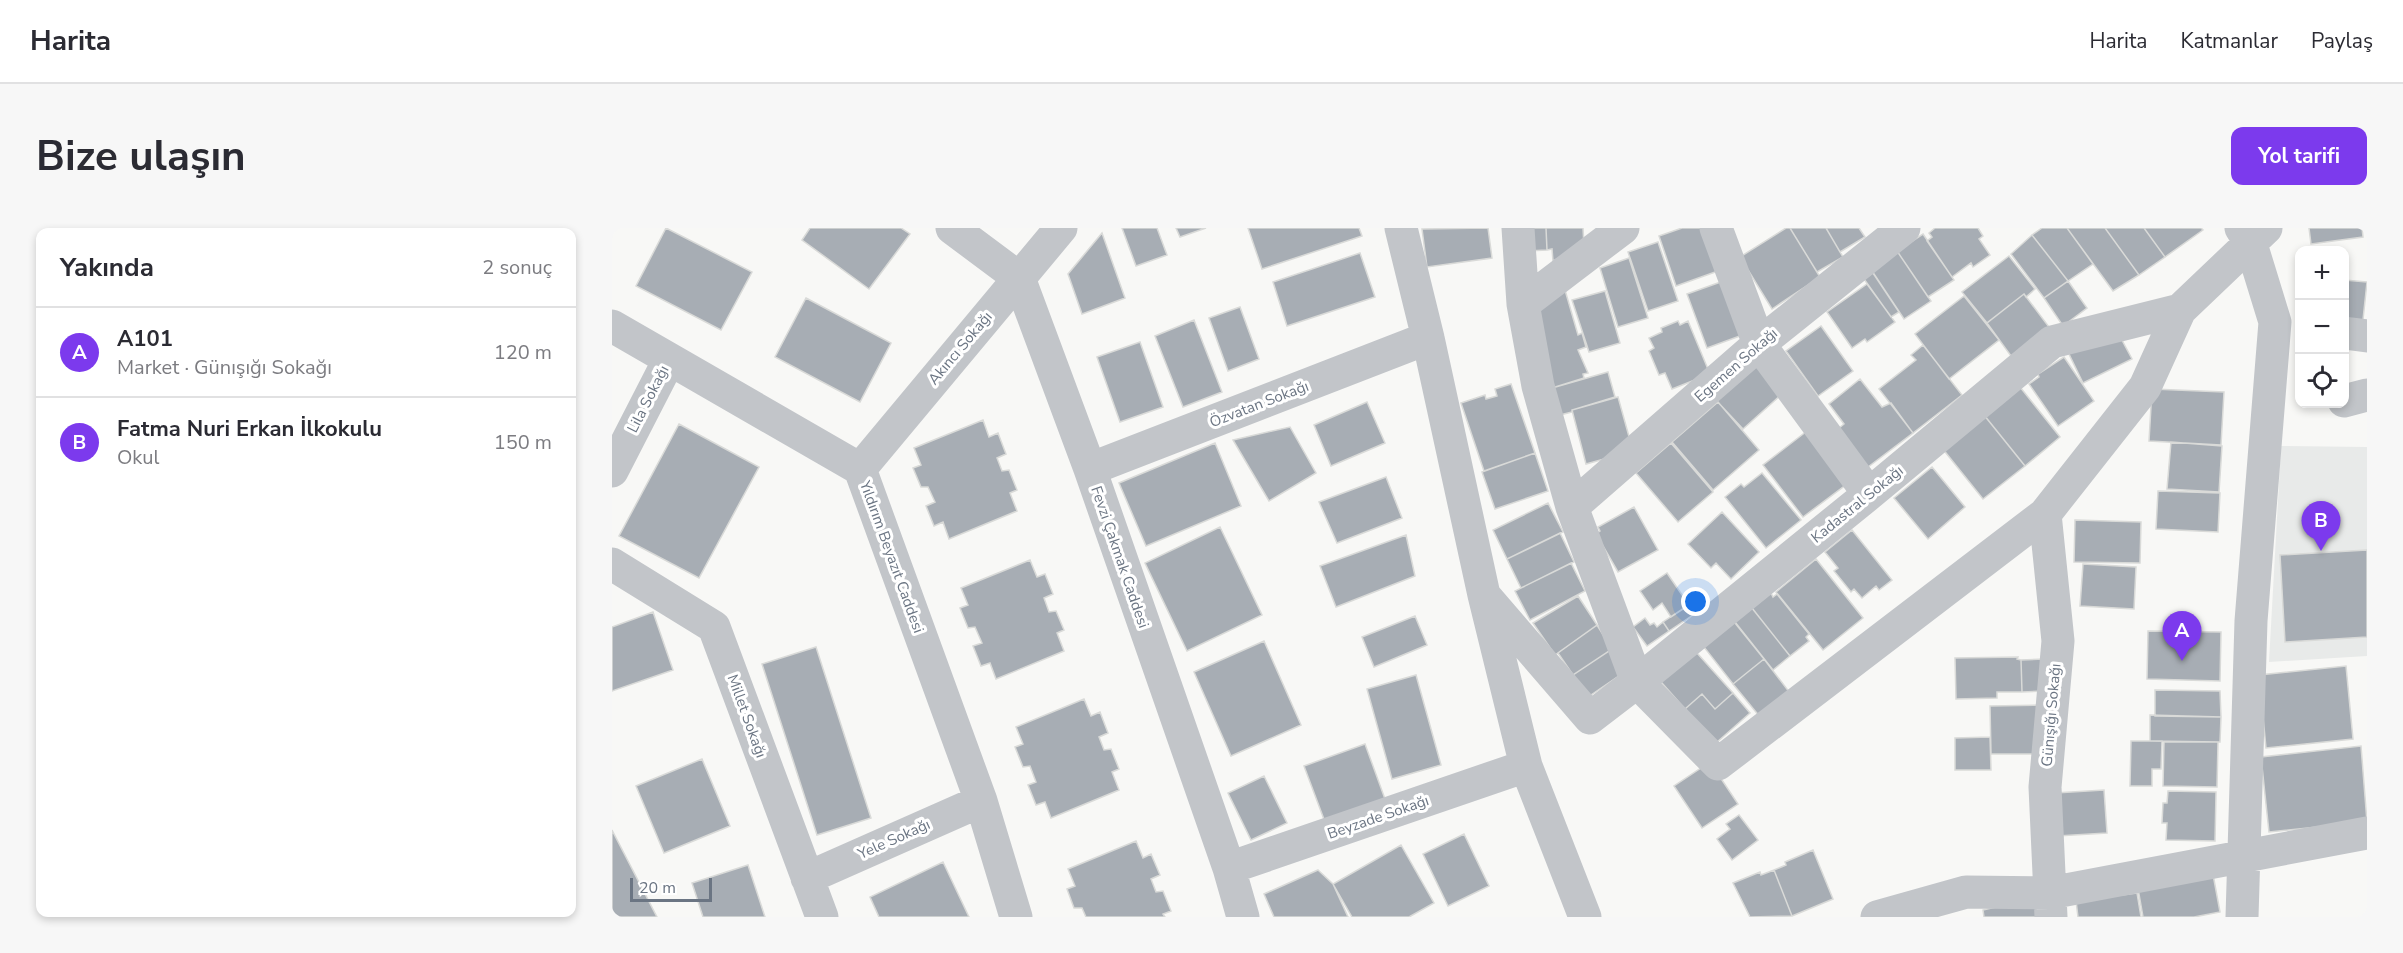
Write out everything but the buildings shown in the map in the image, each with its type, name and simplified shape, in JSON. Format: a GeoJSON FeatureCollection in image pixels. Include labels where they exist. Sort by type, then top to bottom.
{"type":"FeatureCollection","features":[{"type":"Feature","properties":{"kind":"street"},"geometry":{"type":"LineString","coordinates":[[952,228],[1019,278]]}},
{"type":"Feature","properties":{"kind":"street","name":"Akıncı Sokağı"},"geometry":{"type":"LineString","coordinates":[[860,469],[1061,228]]}},
{"type":"Feature","properties":{"kind":"street"},"geometry":{"type":"LineString","coordinates":[[1401,228],[1428,338],[1484,595],[1526,766],[1585,917]]}},
{"type":"Feature","properties":{"kind":"street"},"geometry":{"type":"LineString","coordinates":[[1518,228],[1523,304],[1538,386],[1572,507],[1637,682],[1718,764],[2045,514],[2145,387],[2180,310]]}},
{"type":"Feature","properties":{"kind":"street"},"geometry":{"type":"LineString","coordinates":[[1523,304],[1623,228]]}},
{"type":"Feature","properties":{"kind":"street"},"geometry":{"type":"LineString","coordinates":[[1716,228],[1759,344],[1869,494]]}},
{"type":"Feature","properties":{"kind":"street","name":"Egemen Sokağı"},"geometry":{"type":"LineString","coordinates":[[1572,507],[1759,344],[1904,228]]}},
{"type":"Feature","properties":{"kind":"street"},"geometry":{"type":"LineString","coordinates":[[2242,917],[2251,621],[2287,324],[2253,233]]}},
{"type":"Feature","properties":{"kind":"street","name":"Kadastral Sokağı"},"geometry":{"type":"LineString","coordinates":[[1484,595],[1590,718],[1869,494],[2052,342],[2180,310],[2253,233]]}},
{"type":"Feature","properties":{"kind":"street","name":"Fevzi Çakmak Caddesi"},"geometry":{"type":"LineString","coordinates":[[1019,278],[1090,470],[1229,868],[1242,917]]}},
{"type":"Feature","properties":{"kind":"street","name":"Yıldırım Beyazıt Caddesi"},"geometry":{"type":"LineString","coordinates":[[612,326],[860,469],[981,801],[1016,917]]}},
{"type":"Feature","properties":{"kind":"street"},"geometry":{"type":"LineString","coordinates":[[2349,334],[2367,336]]}},
{"type":"Feature","properties":{"kind":"street","name":"Özvatan Sokağı"},"geometry":{"type":"LineString","coordinates":[[1090,470],[1428,338]]}},
{"type":"Feature","properties":{"kind":"street","name":"Lila Sokağı"},"geometry":{"type":"LineString","coordinates":[[612,471],[669,360]]}},
{"type":"Feature","properties":{"kind":"street"},"geometry":{"type":"LineString","coordinates":[[2349,400],[2367,395]]}},
{"type":"Feature","properties":{"kind":"street","name":"Günışığı Sokağı"},"geometry":{"type":"LineString","coordinates":[[2045,514],[2058,641],[2045,787],[2050,905]]}},
{"type":"Feature","properties":{"kind":"street","name":"Millet Sokağı"},"geometry":{"type":"LineString","coordinates":[[612,564],[714,627],[822,917]]}},
{"type":"Feature","properties":{"kind":"street","name":"Beyzade Sokağı"},"geometry":{"type":"LineString","coordinates":[[1229,868],[1526,766]]}},
{"type":"Feature","properties":{"kind":"street","name":"Yele Sokağı"},"geometry":{"type":"LineString","coordinates":[[807,878],[981,801]]}},
{"type":"Feature","properties":{"kind":"street"},"geometry":{"type":"LineString","coordinates":[[1877,917],[1966,892],[2050,905],[2243,856],[2367,833]]}},
{"type":"Feature","properties":{"kind":"shaded area"},"geometry":{"type":"Polygon","coordinates":[[[2281,446],[2367,447],[2367,656],[2269,662],[2281,446]]]}},
{"type":"Feature","properties":{"kind":"place","name":"Fatma Nuri Erkan İlkokulu"},"geometry":{"type":"Point","coordinates":[2321,551]}},
{"type":"Feature","properties":{"kind":"place","name":"A101"},"geometry":{"type":"Point","coordinates":[2182,661]}}]}
